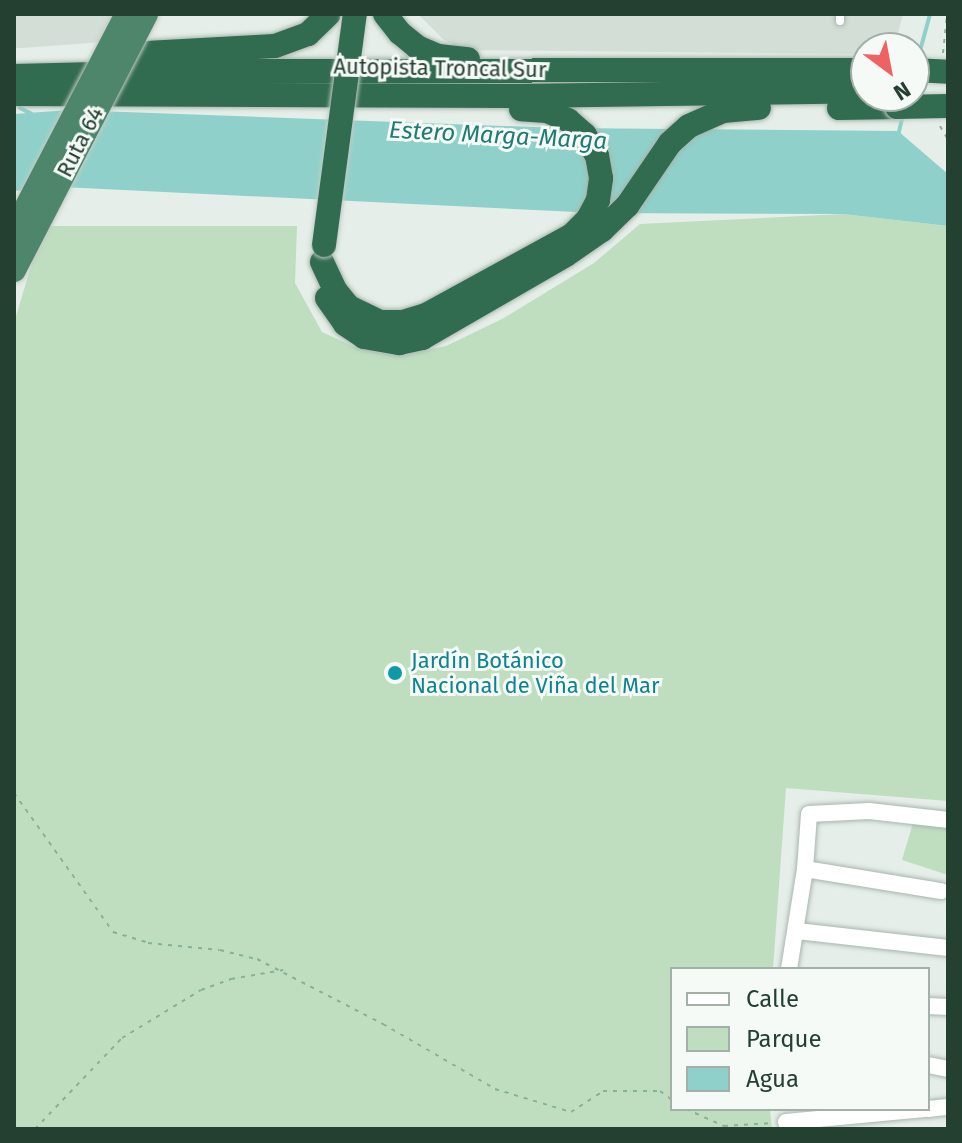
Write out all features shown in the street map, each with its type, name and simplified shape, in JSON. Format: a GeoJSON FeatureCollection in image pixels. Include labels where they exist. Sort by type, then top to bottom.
{"type":"FeatureCollection","features":[{"type":"Feature","properties":{"kind":"highway","name":"Ruta 64"},"geometry":{"type":"LineString","coordinates":[[14,231],[127,14]]}},
{"type":"Feature","properties":{"kind":"highway","name":"Ruta 64"},"geometry":{"type":"LineString","coordinates":[[14,270],[146,14]]}},
{"type":"Feature","properties":{"kind":"highway"},"geometry":{"type":"LineString","coordinates":[[14,67],[159,50],[275,46],[308,34],[329,14]]}},
{"type":"Feature","properties":{"kind":"highway"},"geometry":{"type":"LineString","coordinates":[[355,14],[323,254],[326,296],[345,324],[375,341],[399,343],[432,332],[588,241],[627,206],[679,134],[701,119],[735,109],[850,102]]}},
{"type":"Feature","properties":{"kind":"highway"},"geometry":{"type":"LineString","coordinates":[[385,14],[400,33],[417,47],[438,56],[465,59],[768,60],[850,66]]}},
{"type":"Feature","properties":{"kind":"highway","name":"Autopista Troncal Sur"},"geometry":{"type":"LineString","coordinates":[[14,76],[220,71],[850,67]]}},
{"type":"Feature","properties":{"kind":"highway","name":"Autopista Troncal Sur"},"geometry":{"type":"LineString","coordinates":[[14,94],[184,92],[520,96],[850,91]]}},
{"type":"Feature","properties":{"kind":"highway"},"geometry":{"type":"LineString","coordinates":[[184,92],[280,101],[547,111],[577,127],[592,145],[600,167],[600,189],[593,210],[580,228],[426,315],[403,322],[380,322],[349,307],[335,290],[323,254]]}},
{"type":"Feature","properties":{"kind":"street"},"geometry":{"type":"LineString","coordinates":[[789,967],[805,869],[809,814],[869,811],[948,820]]}},
{"type":"Feature","properties":{"kind":"street"},"geometry":{"type":"LineString","coordinates":[[805,869],[941,891]]}},
{"type":"Feature","properties":{"kind":"street"},"geometry":{"type":"LineString","coordinates":[[797,931],[948,948]]}},
{"type":"Feature","properties":{"kind":"street"},"geometry":{"type":"LineString","coordinates":[[786,1120],[901,1111]]}},
{"type":"Feature","properties":{"kind":"path"},"geometry":{"type":"LineString","coordinates":[[14,793],[113,932],[148,943],[220,950],[284,970],[495,1089],[571,1112],[603,1091],[660,1091],[670,1098]]}},
{"type":"Feature","properties":{"kind":"path"},"geometry":{"type":"LineString","coordinates":[[35,1129],[122,1038],[201,990],[231,979],[284,970]]}},
{"type":"Feature","properties":{"kind":"path"},"geometry":{"type":"LineString","coordinates":[[690,1111],[724,1126],[786,1120]]}},
{"type":"Feature","properties":{"kind":"shaded area"},"geometry":{"type":"Polygon","coordinates":[[[14,14],[136,14],[130,40],[14,48],[14,14]]]}},
{"type":"Feature","properties":{"kind":"shaded area"},"geometry":{"type":"Polygon","coordinates":[[[418,14],[903,14],[898,32],[850,32],[850,54],[465,50],[444,40],[418,14]]]}},
{"type":"Feature","properties":{"kind":"green space","name":"Jardín Botánico Nacional de Viña del Mar"},"geometry":{"type":"Polygon","coordinates":[[[843,214],[948,226],[948,801],[786,788],[773,967],[670,967],[670,1111],[770,1111],[772,1129],[14,1129],[14,323],[43,226],[297,226],[295,283],[322,332],[357,348],[399,356],[446,346],[504,318],[594,263],[640,224],[843,214]]]}},
{"type":"Feature","properties":{"kind":"green space"},"geometry":{"type":"Polygon","coordinates":[[[913,823],[948,827],[948,875],[902,860],[913,823]]]}},
{"type":"Feature","properties":{"kind":"water","name":"Estero Marga-Marga"},"geometry":{"type":"Polygon","coordinates":[[[69,110],[560,128],[898,131],[948,174],[948,226],[843,214],[597,213],[62,187],[14,191],[14,114],[69,110]]]}},
{"type":"Feature","properties":{"kind":"waterway"},"geometry":{"type":"LineString","coordinates":[[925,32],[930,14]]}},
{"type":"Feature","properties":{"kind":"waterway"},"geometry":{"type":"LineString","coordinates":[[20,108],[32,114]]}},
{"type":"Feature","properties":{"kind":"waterway"},"geometry":{"type":"LineString","coordinates":[[898,136],[903,114]]}},
{"type":"Feature","properties":{"kind":"place","name":"Jardín Botánico Nacional de Viña del Mar"},"geometry":{"type":"Point","coordinates":[395,673]}}]}
